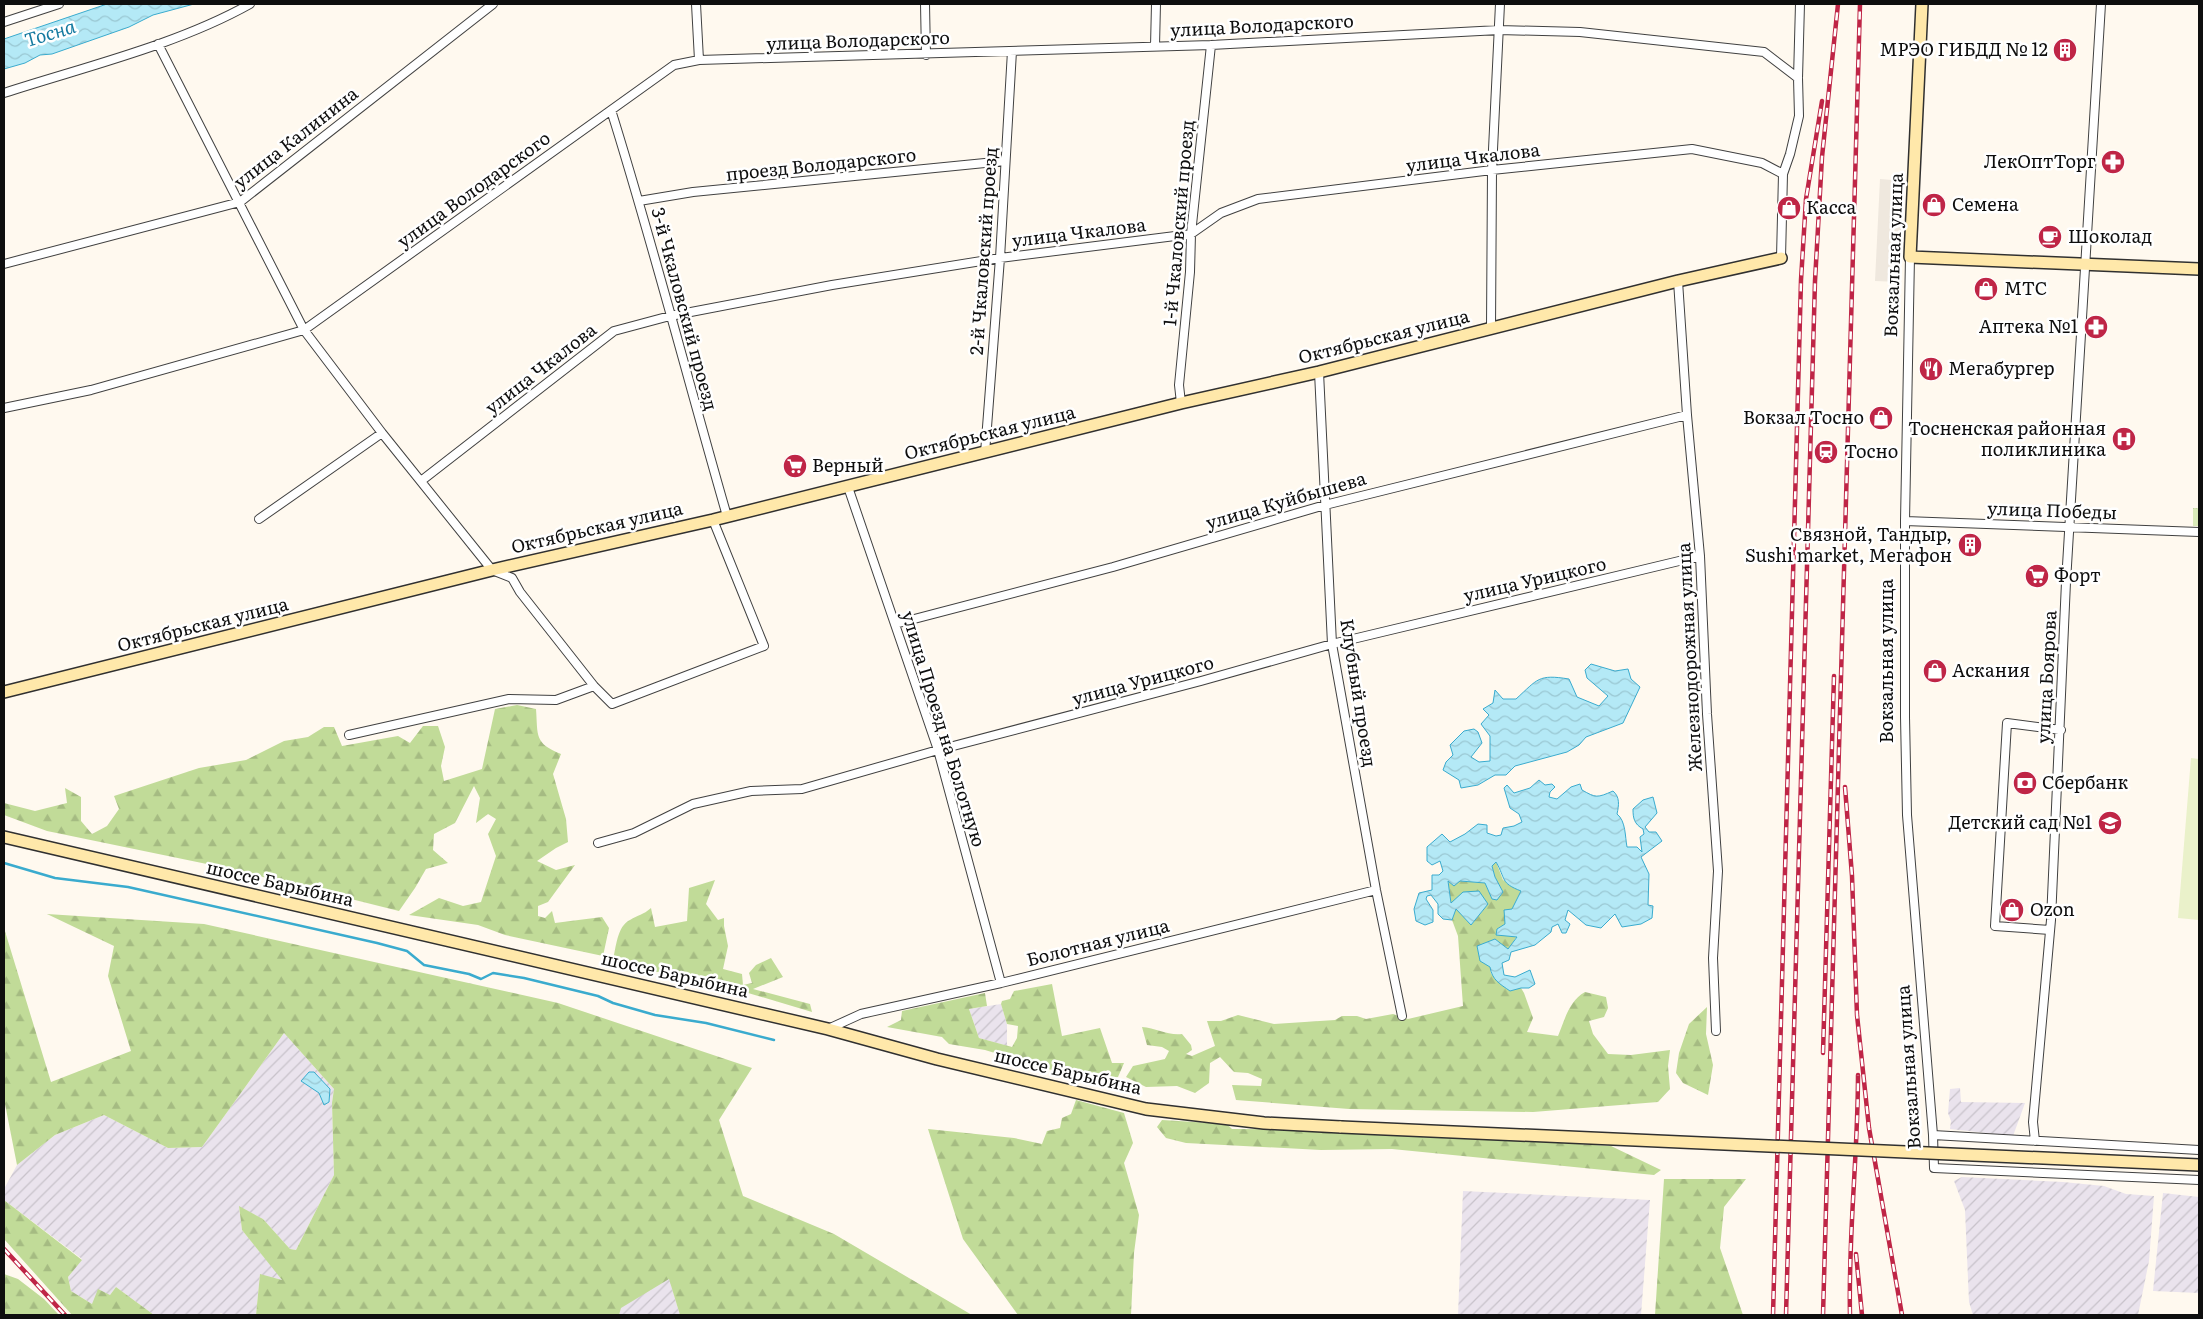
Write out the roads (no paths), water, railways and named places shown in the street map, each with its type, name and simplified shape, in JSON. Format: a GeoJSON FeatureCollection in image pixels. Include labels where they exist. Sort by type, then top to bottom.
{"type":"FeatureCollection","features":[{"type":"Feature","properties":{"kind":"street"},"geometry":{"type":"LineString","coordinates":[[4,22],[59,4]]}},
{"type":"Feature","properties":{"kind":"street"},"geometry":{"type":"LineString","coordinates":[[4,93],[158,44],[226,17],[250,4]]}},
{"type":"Feature","properties":{"kind":"street","name":"улица Калинина"},"geometry":{"type":"LineString","coordinates":[[4,264],[240,202],[493,4]]}},
{"type":"Feature","properties":{"kind":"street"},"geometry":{"type":"LineString","coordinates":[[696,4],[699,60]]}},
{"type":"Feature","properties":{"kind":"street"},"geometry":{"type":"LineString","coordinates":[[926,4],[926,54]]}},
{"type":"Feature","properties":{"kind":"street"},"geometry":{"type":"LineString","coordinates":[[1155,46],[1156,4]]}},
{"type":"Feature","properties":{"kind":"street"},"geometry":{"type":"LineString","coordinates":[[1491,328],[1492,170],[1500,4]]}},
{"type":"Feature","properties":{"kind":"street"},"geometry":{"type":"LineString","coordinates":[[1781,258],[1783,174],[1799,116],[1800,4]]}},
{"type":"Feature","properties":{"kind":"street","name":"Вокзальная улица"},"geometry":{"type":"LineString","coordinates":[[1922,4],[1910,257],[1904,521],[1905,722],[1907,815],[1933,1135],[1934,1168],[2199,1180]]}},
{"type":"Feature","properties":{"kind":"street","name":"улица Боярова"},"geometry":{"type":"LineString","coordinates":[[2034,1141],[2033,1122],[2050,930],[2070,527],[2101,4]]}},
{"type":"Feature","properties":{"kind":"street","name":"улица Володарского"},"geometry":{"type":"LineString","coordinates":[[4,408],[91,390],[304,330],[674,65],[699,60],[1211,45],[1499,30],[1580,32],[1764,52],[1798,78]]}},
{"type":"Feature","properties":{"kind":"street"},"geometry":{"type":"LineString","coordinates":[[158,44],[304,330],[492,570],[512,578],[520,592],[594,686],[612,704],[764,646],[713,520]]}},
{"type":"Feature","properties":{"kind":"street","name":"1-й Чкаловский проезд"},"geometry":{"type":"LineString","coordinates":[[1181,403],[1179,385],[1190,272],[1191,234],[1211,45]]}},
{"type":"Feature","properties":{"kind":"street","name":"2-й Чкаловский проезд"},"geometry":{"type":"LineString","coordinates":[[985,453],[1000,258],[1012,51]]}},
{"type":"Feature","properties":{"kind":"street","name":"3-й Чкаловский проезд"},"geometry":{"type":"LineString","coordinates":[[611,110],[639,200],[727,516]]}},
{"type":"Feature","properties":{"kind":"street","name":"улица Чкалова"},"geometry":{"type":"LineString","coordinates":[[421,481],[614,332],[670,316],[832,285],[1000,258],[1191,234],[1222,213],[1258,199],[1492,170],[1692,149],[1762,164],[1783,174]]}},
{"type":"Feature","properties":{"kind":"street","name":"проезд Володарского"},"geometry":{"type":"LineString","coordinates":[[639,200],[693,192],[1005,161]]}},
{"type":"Feature","properties":{"kind":"street"},"geometry":{"type":"LineString","coordinates":[[1910,257],[2199,269]]}},
{"type":"Feature","properties":{"kind":"street","name":"Октябрьская улица"},"geometry":{"type":"LineString","coordinates":[[4,692],[492,570],[713,520],[1181,403],[1319,372],[1678,281],[1781,258]]}},
{"type":"Feature","properties":{"kind":"street","name":"Железнодорожная улица"},"geometry":{"type":"LineString","coordinates":[[1678,281],[1687,415],[1700,556],[1707,714],[1718,871],[1713,958],[1716,1031]]}},
{"type":"Feature","properties":{"kind":"street","name":"Клубный проезд"},"geometry":{"type":"LineString","coordinates":[[1319,372],[1332,644],[1376,890],[1402,1016]]}},
{"type":"Feature","properties":{"kind":"street","name":"улица Куйбышева"},"geometry":{"type":"LineString","coordinates":[[896,624],[1113,566],[1324,505],[1687,415]]}},
{"type":"Feature","properties":{"kind":"street"},"geometry":{"type":"LineString","coordinates":[[259,519],[382,432]]}},
{"type":"Feature","properties":{"kind":"street","name":"улица Проезд на Болотную"},"geometry":{"type":"LineString","coordinates":[[848,487],[938,750],[1001,983]]}},
{"type":"Feature","properties":{"kind":"street","name":"улица Победы"},"geometry":{"type":"LineString","coordinates":[[1904,521],[2199,532]]}},
{"type":"Feature","properties":{"kind":"street","name":"улица Урицкого"},"geometry":{"type":"LineString","coordinates":[[598,843],[634,833],[693,804],[750,791],[802,789],[938,750],[1201,681],[1332,644],[1700,556]]}},
{"type":"Feature","properties":{"kind":"street"},"geometry":{"type":"LineString","coordinates":[[349,735],[509,699],[556,700],[594,686]]}},
{"type":"Feature","properties":{"kind":"street"},"geometry":{"type":"LineString","coordinates":[[2050,930],[1996,926],[2007,723],[2060,730]]}},
{"type":"Feature","properties":{"kind":"street","name":"шоссе Барыбина"},"geometry":{"type":"LineString","coordinates":[[4,837],[828,1029],[936,1059],[1146,1109],[1264,1123],[2199,1165]]}},
{"type":"Feature","properties":{"kind":"street","name":"Болотная улица"},"geometry":{"type":"LineString","coordinates":[[828,1029],[861,1014],[1001,983],[1376,890]]}},
{"type":"Feature","properties":{"kind":"street"},"geometry":{"type":"LineString","coordinates":[[1933,1135],[2199,1150]]}},
{"type":"Feature","properties":{"kind":"water","name":"Тосна"},"geometry":{"type":"Polygon","coordinates":[[[107,4],[194,4],[153,15],[129,27],[52,54],[40,55],[25,63],[4,69],[4,39],[107,4]]]}},
{"type":"Feature","properties":{"kind":"water"},"geometry":{"type":"Polygon","coordinates":[[[1591,664],[1615,671],[1628,669],[1631,679],[1640,687],[1623,723],[1586,737],[1579,745],[1567,752],[1515,766],[1506,775],[1495,775],[1478,785],[1461,788],[1459,780],[1443,770],[1446,762],[1453,755],[1450,745],[1464,731],[1474,729],[1478,732],[1482,743],[1471,757],[1479,762],[1490,761],[1490,736],[1481,724],[1489,715],[1483,709],[1493,703],[1495,690],[1503,699],[1516,699],[1534,683],[1544,678],[1569,679],[1577,697],[1599,706],[1608,696],[1587,678],[1585,670],[1591,664]]]}},
{"type":"Feature","properties":{"kind":"water"},"geometry":{"type":"Polygon","coordinates":[[[1539,780],[1545,785],[1552,784],[1555,787],[1550,792],[1549,797],[1557,799],[1571,787],[1580,784],[1582,790],[1594,796],[1600,796],[1613,791],[1618,799],[1617,814],[1624,825],[1627,847],[1637,847],[1642,852],[1640,837],[1644,834],[1643,829],[1635,820],[1633,809],[1643,800],[1653,797],[1657,813],[1645,827],[1649,832],[1656,832],[1662,841],[1641,857],[1649,874],[1648,905],[1653,906],[1652,918],[1641,924],[1622,927],[1615,914],[1601,928],[1586,925],[1568,910],[1565,920],[1570,924],[1566,933],[1562,933],[1558,924],[1552,927],[1551,932],[1535,945],[1511,952],[1509,960],[1502,963],[1504,975],[1515,977],[1530,970],[1535,984],[1529,988],[1510,991],[1495,978],[1490,967],[1480,961],[1477,946],[1495,939],[1508,949],[1517,937],[1496,935],[1497,929],[1505,924],[1504,910],[1512,909],[1521,891],[1506,883],[1496,862],[1492,866],[1495,877],[1503,892],[1497,900],[1492,899],[1485,883],[1460,881],[1454,886],[1448,881],[1451,903],[1463,892],[1479,891],[1488,904],[1471,925],[1456,909],[1452,920],[1443,919],[1438,914],[1438,904],[1431,895],[1427,896],[1426,899],[1433,910],[1433,922],[1425,925],[1416,921],[1414,909],[1419,893],[1432,890],[1432,875],[1439,875],[1443,871],[1440,861],[1432,865],[1427,861],[1427,847],[1442,834],[1450,842],[1478,824],[1487,825],[1487,833],[1496,836],[1501,835],[1503,828],[1522,822],[1519,814],[1510,808],[1504,788],[1507,785],[1514,793],[1530,788],[1539,780]]]}},
{"type":"Feature","properties":{"kind":"water"},"geometry":{"type":"Polygon","coordinates":[[[309,1072],[314,1072],[330,1089],[329,1102],[324,1105],[319,1093],[301,1081],[309,1072]]]}},
{"type":"Feature","properties":{"kind":"waterway"},"geometry":{"type":"LineString","coordinates":[[4,863],[55,878],[128,887],[377,943],[407,951],[424,965],[469,974],[481,979],[493,973],[524,978],[598,996],[613,1003],[655,1015],[706,1023],[774,1040]]}},
{"type":"Feature","properties":{"kind":"railway"},"geometry":{"type":"LineString","coordinates":[[1786,1315],[1815,281],[1822,157],[1838,4]]}},
{"type":"Feature","properties":{"kind":"railway"},"geometry":{"type":"LineString","coordinates":[[1823,1315],[1860,4]]}},
{"type":"Feature","properties":{"kind":"railway"},"geometry":{"type":"LineString","coordinates":[[1773,1315],[1801,280],[1806,199],[1822,101]]}},
{"type":"Feature","properties":{"kind":"railway"},"geometry":{"type":"LineString","coordinates":[[1823,1053],[1834,676]]}},
{"type":"Feature","properties":{"kind":"railway"},"geometry":{"type":"LineString","coordinates":[[1845,787],[1852,876],[1857,1015],[1869,1128],[1902,1315]]}},
{"type":"Feature","properties":{"kind":"railway"},"geometry":{"type":"LineString","coordinates":[[1850,1315],[1850,1255],[1858,1075]]}},
{"type":"Feature","properties":{"kind":"railway"},"geometry":{"type":"LineString","coordinates":[[4,1249],[65,1315]]}},
{"type":"Feature","properties":{"kind":"railway"},"geometry":{"type":"LineString","coordinates":[[1856,1254],[1862,1315]]}},
{"type":"Feature","properties":{"kind":"place","name":"МРЭО ГИБДД № 12"},"geometry":{"type":"Point","coordinates":[2065,50]}},
{"type":"Feature","properties":{"kind":"place","name":"ЛекОптТорг"},"geometry":{"type":"Point","coordinates":[2113,162]}},
{"type":"Feature","properties":{"kind":"place","name":"Семена"},"geometry":{"type":"Point","coordinates":[1934,205]}},
{"type":"Feature","properties":{"kind":"place","name":"Касса"},"geometry":{"type":"Point","coordinates":[1789,208]}},
{"type":"Feature","properties":{"kind":"place","name":"Шоколад"},"geometry":{"type":"Point","coordinates":[2050,237]}},
{"type":"Feature","properties":{"kind":"place","name":"МТС"},"geometry":{"type":"Point","coordinates":[1986,289]}},
{"type":"Feature","properties":{"kind":"place","name":"Аптека №1"},"geometry":{"type":"Point","coordinates":[2096,327]}},
{"type":"Feature","properties":{"kind":"place","name":"Мегабургер"},"geometry":{"type":"Point","coordinates":[1931,369]}},
{"type":"Feature","properties":{"kind":"place","name":"Вокзал Тосно"},"geometry":{"type":"Point","coordinates":[1881,418]}},
{"type":"Feature","properties":{"kind":"place","name":"Тосненская районная поликлиника"},"geometry":{"type":"Point","coordinates":[2124,439]}},
{"type":"Feature","properties":{"kind":"place","name":"Тосно"},"geometry":{"type":"Point","coordinates":[1826,452]}},
{"type":"Feature","properties":{"kind":"place","name":"Верный"},"geometry":{"type":"Point","coordinates":[795,466]}},
{"type":"Feature","properties":{"kind":"place","name":"Связной, Тандыр, Sushi market, Мегафон"},"geometry":{"type":"Point","coordinates":[1970,545]}},
{"type":"Feature","properties":{"kind":"place","name":"Форт"},"geometry":{"type":"Point","coordinates":[2037,576]}},
{"type":"Feature","properties":{"kind":"place","name":"Аскания"},"geometry":{"type":"Point","coordinates":[1935,671]}},
{"type":"Feature","properties":{"kind":"place","name":"Сбербанк"},"geometry":{"type":"Point","coordinates":[2025,783]}},
{"type":"Feature","properties":{"kind":"place","name":"Детский сад №1"},"geometry":{"type":"Point","coordinates":[2110,823]}},
{"type":"Feature","properties":{"kind":"place","name":"Ozon"},"geometry":{"type":"Point","coordinates":[2012,910]}}]}
